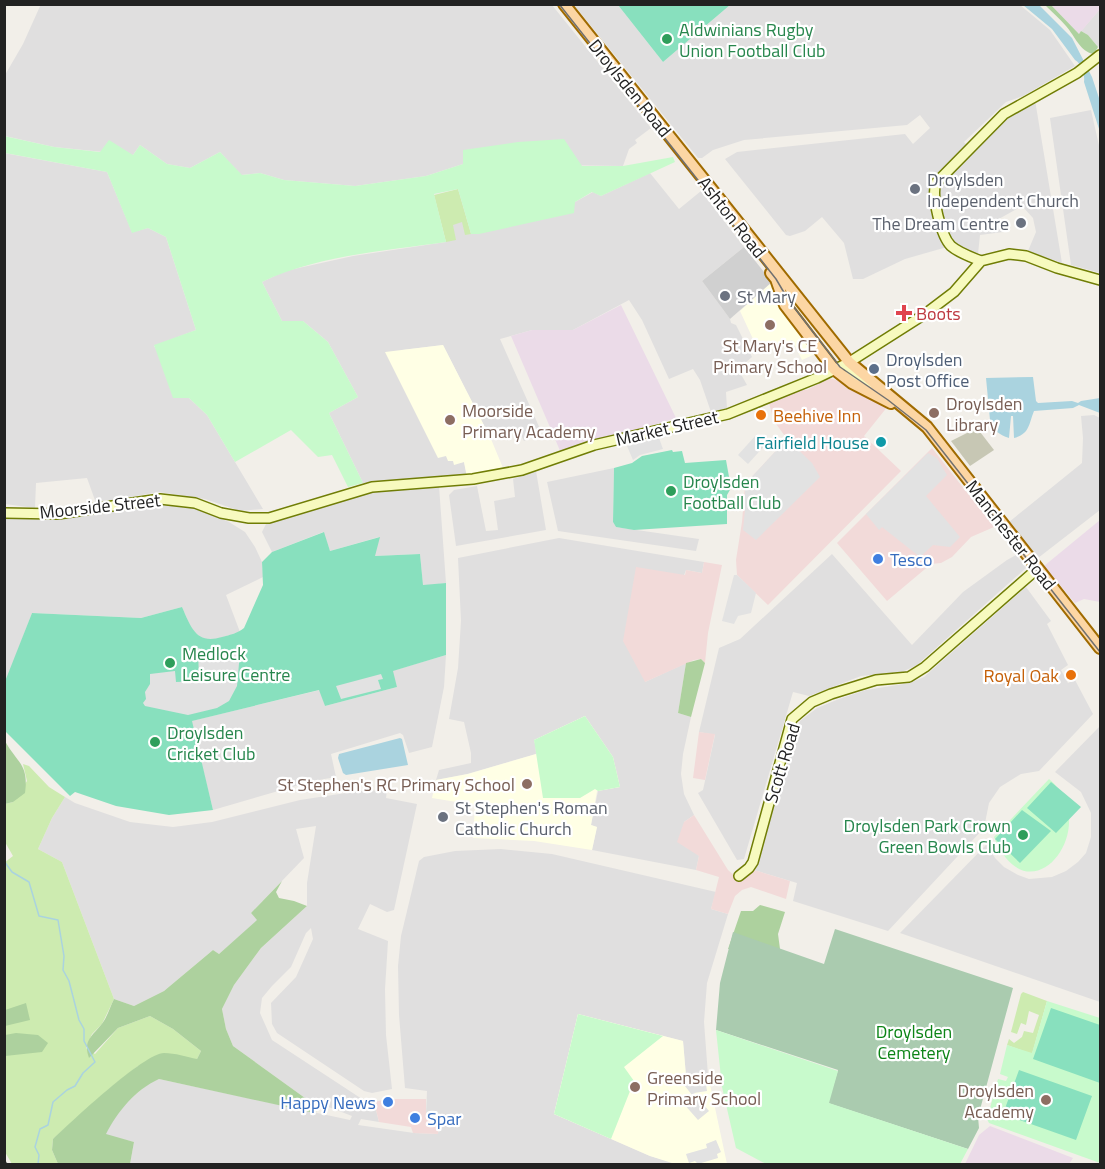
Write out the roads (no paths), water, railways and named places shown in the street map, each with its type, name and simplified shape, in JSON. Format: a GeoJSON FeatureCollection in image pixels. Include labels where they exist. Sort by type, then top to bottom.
{"type":"FeatureCollection","features":[{"type":"Feature","properties":{"kind":"main road","name":"Droylsden Road"},"geometry":{"type":"LineString","coordinates":[[564,4],[697,171]]}},
{"type":"Feature","properties":{"kind":"main road","name":"Ashton Road"},"geometry":{"type":"LineString","coordinates":[[697,171],[849,362]]}},
{"type":"Feature","properties":{"kind":"main road","name":"Ashton Road"},"geometry":{"type":"LineString","coordinates":[[697,171],[710,195],[776,279],[785,305],[834,369]]}},
{"type":"Feature","properties":{"kind":"main road","name":"Manchester Road"},"geometry":{"type":"LineString","coordinates":[[849,362],[921,422],[1101,648]]}},
{"type":"Feature","properties":{"kind":"main road","name":"Manchester Road"},"geometry":{"type":"LineString","coordinates":[[834,369],[852,383],[895,405],[921,422]]}},
{"type":"Feature","properties":{"kind":"street"},"geometry":{"type":"LineString","coordinates":[[1101,55],[1077,73],[1004,114],[936,183],[934,190],[934,199],[945,238],[957,250],[981,261],[1009,254],[1026,256],[1057,268],[1101,280]]}},
{"type":"Feature","properties":{"kind":"street","name":"Market Street"},"geometry":{"type":"LineString","coordinates":[[195,503],[221,513],[249,518],[269,518],[372,487],[478,478],[522,470],[594,445],[728,414],[849,362],[925,314],[954,292],[981,261]]}},
{"type":"Feature","properties":{"kind":"street"},"geometry":{"type":"LineString","coordinates":[[849,362],[848,367],[853,375],[895,405]]}},
{"type":"Feature","properties":{"kind":"street","name":"Moorside Street"},"geometry":{"type":"LineString","coordinates":[[4,513],[58,514],[160,499],[195,503]]}},
{"type":"Feature","properties":{"kind":"street","name":"Scott Road"},"geometry":{"type":"LineString","coordinates":[[739,876],[753,862],[792,719],[812,702],[831,694],[876,680],[909,677],[925,667],[1038,568]]}},
{"type":"Feature","properties":{"kind":"water"},"geometry":{"type":"Polygon","coordinates":[[[1023,5],[1039,5],[1072,38],[1092,77],[1100,101],[1100,132],[1081,67],[1052,29],[1023,5]]]}},
{"type":"Feature","properties":{"kind":"water"},"geometry":{"type":"Polygon","coordinates":[[[1033,377],[1038,403],[1072,401],[1078,403],[1100,398],[1100,413],[1079,405],[1073,408],[1034,411],[1026,431],[1014,438],[1013,416],[1011,416],[1009,438],[1002,435],[991,424],[986,378],[1033,377]]]}},
{"type":"Feature","properties":{"kind":"water"},"geometry":{"type":"Polygon","coordinates":[[[400,738],[408,765],[346,775],[343,773],[338,758],[339,754],[400,738]]]}},
{"type":"Feature","properties":{"kind":"waterway"},"geometry":{"type":"LineString","coordinates":[[4,861],[12,872],[29,882],[39,916],[58,920],[64,956],[63,970],[69,981],[79,1020],[84,1029],[84,1041],[95,1062],[83,1073],[75,1086],[53,1102],[48,1125],[40,1129],[35,1147],[39,1155],[38,1164]]}},
{"type":"Feature","properties":{"kind":"tram line"},"geometry":{"type":"LineString","coordinates":[[559,4],[776,279],[789,301],[840,367],[926,430],[1100,652]]}},
{"type":"Feature","properties":{"kind":"railway"},"geometry":{"type":"LineString","coordinates":[[4,1160],[7,1164]]}},
{"type":"Feature","properties":{"kind":"place","name":"Aldwinians Rugby Union Football Club"},"geometry":{"type":"Point","coordinates":[667,39]}},
{"type":"Feature","properties":{"kind":"place","name":"Droylsden Independent Church"},"geometry":{"type":"Point","coordinates":[915,189]}},
{"type":"Feature","properties":{"kind":"place","name":"The Dream Centre"},"geometry":{"type":"Point","coordinates":[1021,223]}},
{"type":"Feature","properties":{"kind":"place","name":"St Mary"},"geometry":{"type":"Point","coordinates":[725,296]}},
{"type":"Feature","properties":{"kind":"place","name":"Boots"},"geometry":{"type":"Point","coordinates":[904,313]}},
{"type":"Feature","properties":{"kind":"place","name":"St Mary's CE Primary School"},"geometry":{"type":"Point","coordinates":[770,325]}},
{"type":"Feature","properties":{"kind":"place","name":"Droylsden Post Office"},"geometry":{"type":"Point","coordinates":[874,369]}},
{"type":"Feature","properties":{"kind":"place","name":"Droylsden Library"},"geometry":{"type":"Point","coordinates":[934,413]}},
{"type":"Feature","properties":{"kind":"place","name":"Beehive Inn"},"geometry":{"type":"Point","coordinates":[761,415]}},
{"type":"Feature","properties":{"kind":"place","name":"Moorside Primary Academy"},"geometry":{"type":"Point","coordinates":[450,420]}},
{"type":"Feature","properties":{"kind":"place","name":"Fairfield House"},"geometry":{"type":"Point","coordinates":[881,442]}},
{"type":"Feature","properties":{"kind":"place","name":"Droylsden Football Club"},"geometry":{"type":"Point","coordinates":[671,491]}},
{"type":"Feature","properties":{"kind":"place","name":"Tesco"},"geometry":{"type":"Point","coordinates":[878,559]}},
{"type":"Feature","properties":{"kind":"place","name":"Medlock Leisure Centre"},"geometry":{"type":"Point","coordinates":[170,663]}},
{"type":"Feature","properties":{"kind":"place","name":"Royal Oak"},"geometry":{"type":"Point","coordinates":[1071,675]}},
{"type":"Feature","properties":{"kind":"place","name":"Droylsden Cricket Club"},"geometry":{"type":"Point","coordinates":[155,742]}},
{"type":"Feature","properties":{"kind":"place","name":"St Stephen's RC Primary School"},"geometry":{"type":"Point","coordinates":[527,784]}},
{"type":"Feature","properties":{"kind":"place","name":"St Stephen's Roman Catholic Church"},"geometry":{"type":"Point","coordinates":[443,817]}},
{"type":"Feature","properties":{"kind":"place","name":"Droylsden Park Crown Green Bowls Club"},"geometry":{"type":"Point","coordinates":[1023,835]}},
{"type":"Feature","properties":{"kind":"place","name":"Greenside Primary School"},"geometry":{"type":"Point","coordinates":[635,1087]}},
{"type":"Feature","properties":{"kind":"place","name":"Droylsden Academy"},"geometry":{"type":"Point","coordinates":[1046,1100]}},
{"type":"Feature","properties":{"kind":"place","name":"Happy News"},"geometry":{"type":"Point","coordinates":[388,1102]}},
{"type":"Feature","properties":{"kind":"place","name":"Spar"},"geometry":{"type":"Point","coordinates":[415,1118]}},
{"type":"Feature","properties":{"kind":"park label","name":"Droylsden Cemetery"},"geometry":{"type":"Point","coordinates":[914,1041]}}]}
